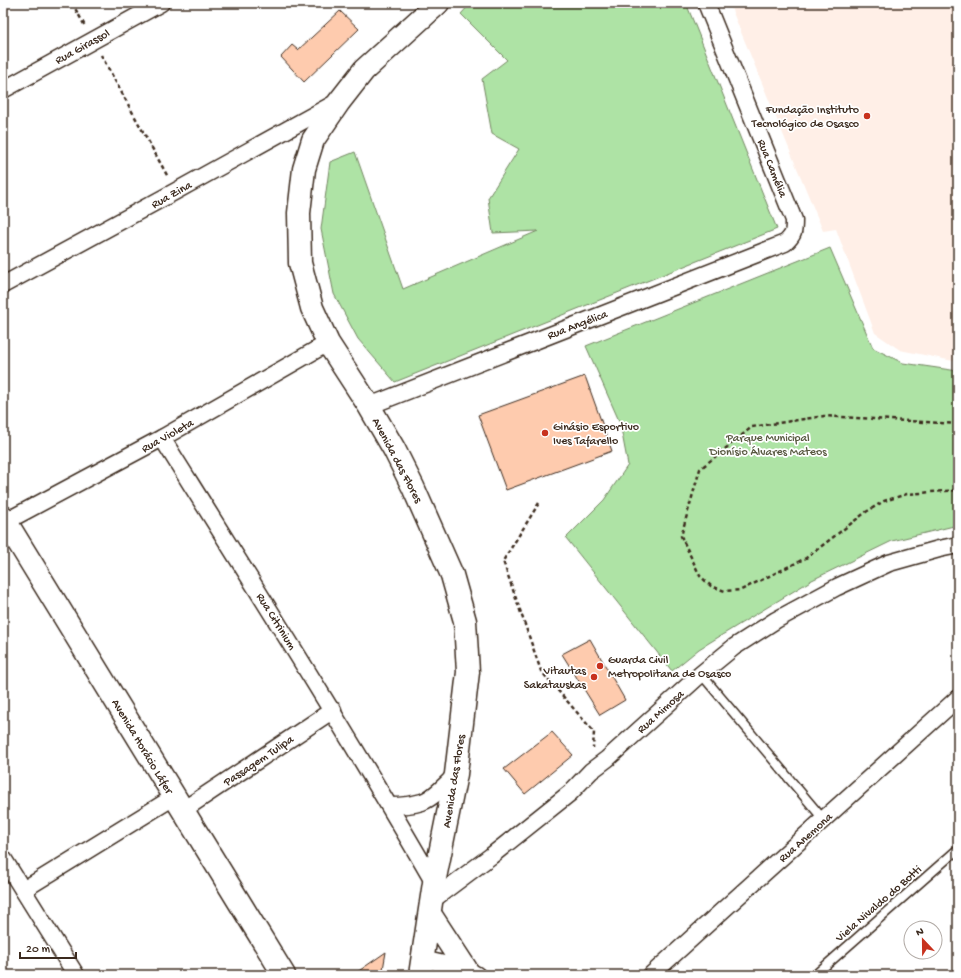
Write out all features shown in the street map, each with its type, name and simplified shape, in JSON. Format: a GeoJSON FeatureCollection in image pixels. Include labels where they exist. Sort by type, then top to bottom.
{"type":"FeatureCollection","features":[{"type":"Feature","properties":{"kind":"main road","name":"Avenida das Flores"},"geometry":{"type":"LineString","coordinates":[[421,967],[432,899],[456,774],[468,672],[465,621],[452,575],[413,487],[394,449],[328,343],[312,308],[300,263],[299,213],[304,169],[313,140],[339,102],[364,70],[431,5]]}},
{"type":"Feature","properties":{"kind":"main road","name":"Avenida Horácio Láfer"},"geometry":{"type":"LineString","coordinates":[[4,520],[284,975]]}},
{"type":"Feature","properties":{"kind":"main road"},"geometry":{"type":"LineString","coordinates":[[432,899],[463,973]]}},
{"type":"Feature","properties":{"kind":"street","name":"Rua Girassol"},"geometry":{"type":"LineString","coordinates":[[3,90],[161,3]]}},
{"type":"Feature","properties":{"kind":"street","name":"Rua Camélia"},"geometry":{"type":"LineString","coordinates":[[706,3],[794,220],[794,232],[791,238],[785,243]]}},
{"type":"Feature","properties":{"kind":"street","name":"Rua Zina"},"geometry":{"type":"LineString","coordinates":[[3,285],[339,102]]}},
{"type":"Feature","properties":{"kind":"street","name":"Rua Angélica"},"geometry":{"type":"LineString","coordinates":[[368,406],[785,243]]}},
{"type":"Feature","properties":{"kind":"street","name":"Rua Violeta"},"geometry":{"type":"LineString","coordinates":[[4,520],[162,438],[328,343]]}},
{"type":"Feature","properties":{"kind":"street","name":"Rua Citrinium"},"geometry":{"type":"LineString","coordinates":[[162,438],[333,710],[390,806],[432,899]]}},
{"type":"Feature","properties":{"kind":"street","name":"Rua Mimosa"},"geometry":{"type":"LineString","coordinates":[[432,899],[491,856],[570,793],[591,771],[607,759],[701,674],[734,647],[776,620],[837,587],[889,563],[958,545]]}},
{"type":"Feature","properties":{"kind":"street","name":"Rua Anemona"},"geometry":{"type":"LineString","coordinates":[[651,975],[958,698]]}},
{"type":"Feature","properties":{"kind":"street","name":"Passagem Tulipa"},"geometry":{"type":"LineString","coordinates":[[23,890],[178,804],[333,710]]}},
{"type":"Feature","properties":{"kind":"street"},"geometry":{"type":"LineString","coordinates":[[390,806],[424,802],[443,788],[456,774]]}},
{"type":"Feature","properties":{"kind":"street"},"geometry":{"type":"LineString","coordinates":[[3,858],[76,975]]}},
{"type":"Feature","properties":{"kind":"street"},"geometry":{"type":"LineString","coordinates":[[421,967],[463,973]]}},
{"type":"Feature","properties":{"kind":"lane"},"geometry":{"type":"LineString","coordinates":[[701,674],[824,820]]}},
{"type":"Feature","properties":{"kind":"lane","name":"Viela Nivaldo do Botti"},"geometry":{"type":"LineString","coordinates":[[815,975],[958,849]]}},
{"type":"Feature","properties":{"kind":"path"},"geometry":{"type":"LineString","coordinates":[[72,3],[176,191]]}},
{"type":"Feature","properties":{"kind":"path"},"geometry":{"type":"LineString","coordinates":[[958,424],[824,416],[752,427],[700,469],[681,536],[700,576],[711,586],[725,591],[740,590],[806,558],[866,512],[884,501],[908,494],[958,490]]}},
{"type":"Feature","properties":{"kind":"path"},"geometry":{"type":"LineString","coordinates":[[539,504],[503,560],[541,671],[594,732],[591,771]]}},
{"type":"Feature","properties":{"kind":"shaded area","name":"Fundação Instituto Tecnológico de Osasco"},"geometry":{"type":"Polygon","coordinates":[[[729,3],[958,3],[958,362],[900,350],[875,333],[836,229],[823,231],[729,3]]]}},
{"type":"Feature","properties":{"kind":"green space"},"geometry":{"type":"Polygon","coordinates":[[[471,3],[686,3],[777,229],[395,382],[358,339],[334,294],[321,229],[330,162],[355,152],[403,289],[538,231],[493,233],[488,198],[519,149],[492,134],[482,79],[507,60],[461,14],[471,3]]]}},
{"type":"Feature","properties":{"kind":"green space","name":"Parque Municipal Dionísio Álvares Mateos"},"geometry":{"type":"Polygon","coordinates":[[[830,248],[873,348],[903,363],[958,371],[958,525],[892,541],[812,580],[699,649],[672,671],[566,538],[604,500],[628,465],[620,423],[586,346],[830,248]]]}},
{"type":"Feature","properties":{"kind":"building"},"geometry":{"type":"Polygon","coordinates":[[[340,11],[359,29],[304,82],[281,57],[292,45],[298,50],[340,11]]]}},
{"type":"Feature","properties":{"kind":"building","name":"Ginásio Esportivo Ives Tafarello"},"geometry":{"type":"Polygon","coordinates":[[[585,376],[612,451],[506,490],[478,415],[585,376]]]}},
{"type":"Feature","properties":{"kind":"building","name":"Vitautas Sakatauskas"},"geometry":{"type":"Polygon","coordinates":[[[590,639],[625,700],[600,715],[562,654],[590,639]]]}},
{"type":"Feature","properties":{"kind":"building"},"geometry":{"type":"Polygon","coordinates":[[[552,732],[573,755],[525,794],[504,769],[552,732]]]}},
{"type":"Feature","properties":{"kind":"building"},"geometry":{"type":"Polygon","coordinates":[[[386,952],[382,975],[353,975],[386,952]]]}},
{"type":"Feature","properties":{"kind":"place","name":"Fundação Instituto Tecnológico de Osasco"},"geometry":{"type":"Point","coordinates":[867,116]}},
{"type":"Feature","properties":{"kind":"place","name":"Ginásio Esportivo Ives Tafarello"},"geometry":{"type":"Point","coordinates":[545,433]}},
{"type":"Feature","properties":{"kind":"place","name":"Guarda Civil Metropolitana de Osasco"},"geometry":{"type":"Point","coordinates":[600,666]}},
{"type":"Feature","properties":{"kind":"place","name":"Vitautas Sakatauskas"},"geometry":{"type":"Point","coordinates":[594,677]}}]}
